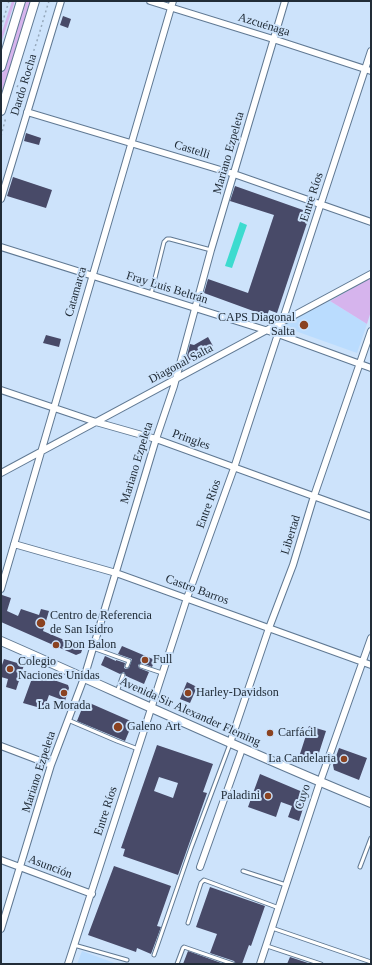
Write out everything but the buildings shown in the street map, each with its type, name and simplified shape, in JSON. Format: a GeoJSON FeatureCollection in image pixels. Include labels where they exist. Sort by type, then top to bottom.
{"type":"FeatureCollection","features":[{"type":"Feature","properties":{"kind":"main road"},"geometry":{"type":"LineString","coordinates":[[1,67],[21,1]]}},
{"type":"Feature","properties":{"kind":"main road"},"geometry":{"type":"LineString","coordinates":[[4,114],[35,1]]}},
{"type":"Feature","properties":{"kind":"main road","name":"Avenida Sir Alexander Fleming"},"geometry":{"type":"LineString","coordinates":[[1,641],[242,749],[371,803]]}},
{"type":"Feature","properties":{"kind":"street","name":"Dardo Rocha"},"geometry":{"type":"LineString","coordinates":[[1,199],[61,1]]}},
{"type":"Feature","properties":{"kind":"street","name":"Azcuénaga"},"geometry":{"type":"LineString","coordinates":[[150,1],[368,70]]}},
{"type":"Feature","properties":{"kind":"street","name":"Catamarca"},"geometry":{"type":"LineString","coordinates":[[1,589],[173,1]]}},
{"type":"Feature","properties":{"kind":"street","name":"Mariano Ezpeleta"},"geometry":{"type":"LineString","coordinates":[[1,929],[51,765],[84,678],[176,379],[211,250],[285,1]]}},
{"type":"Feature","properties":{"kind":"street","name":"Entre Ríos"},"geometry":{"type":"LineString","coordinates":[[68,964],[187,598],[234,468],[321,204],[368,70],[371,51]]}},
{"type":"Feature","properties":{"kind":"street","name":"Castelli"},"geometry":{"type":"LineString","coordinates":[[27,112],[234,174],[371,222]]}},
{"type":"Feature","properties":{"kind":"street","name":"Fray Luis Beltrán"},"geometry":{"type":"LineString","coordinates":[[1,247],[266,330],[371,368]]}},
{"type":"Feature","properties":{"kind":"street","name":"Diagonal Salta"},"geometry":{"type":"LineString","coordinates":[[1,473],[371,274]]}},
{"type":"Feature","properties":{"kind":"street","name":"Libertad"},"geometry":{"type":"LineString","coordinates":[[230,743],[293,565],[314,496],[371,332]]}},
{"type":"Feature","properties":{"kind":"street","name":"Pringles"},"geometry":{"type":"LineString","coordinates":[[1,390],[96,422],[156,440],[371,517]]}},
{"type":"Feature","properties":{"kind":"street","name":"Castro Barros"},"geometry":{"type":"LineString","coordinates":[[14,544],[116,573],[371,665]]}},
{"type":"Feature","properties":{"kind":"street","name":"Cuyo"},"geometry":{"type":"LineString","coordinates":[[260,964],[320,782],[371,638]]}},
{"type":"Feature","properties":{"kind":"street"},"geometry":{"type":"LineString","coordinates":[[1,746],[51,765]]}},
{"type":"Feature","properties":{"kind":"street"},"geometry":{"type":"LineString","coordinates":[[200,867],[242,749]]}},
{"type":"Feature","properties":{"kind":"street","name":"Asunción"},"geometry":{"type":"LineString","coordinates":[[1,860],[92,894]]}},
{"type":"Feature","properties":{"kind":"lane"},"geometry":{"type":"LineString","coordinates":[[151,294],[164,242],[170,239],[211,250]]}},
{"type":"Feature","properties":{"kind":"lane"},"geometry":{"type":"LineString","coordinates":[[93,648],[131,662],[127,666]]}},
{"type":"Feature","properties":{"kind":"lane"},"geometry":{"type":"LineString","coordinates":[[141,666],[162,673]]}},
{"type":"Feature","properties":{"kind":"lane"},"geometry":{"type":"LineString","coordinates":[[117,692],[123,675]]}},
{"type":"Feature","properties":{"kind":"lane"},"geometry":{"type":"LineString","coordinates":[[68,720],[138,749]]}},
{"type":"Feature","properties":{"kind":"lane"},"geometry":{"type":"LineString","coordinates":[[154,955],[191,848],[230,743]]}},
{"type":"Feature","properties":{"kind":"lane"},"geometry":{"type":"LineString","coordinates":[[360,867],[371,838]]}},
{"type":"Feature","properties":{"kind":"lane"},"geometry":{"type":"LineString","coordinates":[[243,871],[286,885]]}},
{"type":"Feature","properties":{"kind":"lane"},"geometry":{"type":"LineString","coordinates":[[188,923],[201,883],[204,880],[279,908]]}},
{"type":"Feature","properties":{"kind":"lane"},"geometry":{"type":"LineString","coordinates":[[272,928],[371,962]]}},
{"type":"Feature","properties":{"kind":"lane"},"geometry":{"type":"LineString","coordinates":[[74,945],[127,960]]}},
{"type":"Feature","properties":{"kind":"lane"},"geometry":{"type":"LineString","coordinates":[[266,946],[321,964]]}},
{"type":"Feature","properties":{"kind":"lane"},"geometry":{"type":"LineString","coordinates":[[177,964],[184,947],[233,964]]}},
{"type":"Feature","properties":{"kind":"path"},"geometry":{"type":"LineString","coordinates":[[1,27],[9,1]]}},
{"type":"Feature","properties":{"kind":"path"},"geometry":{"type":"LineString","coordinates":[[15,89],[23,77],[49,1]]}},
{"type":"Feature","properties":{"kind":"path"},"geometry":{"type":"LineString","coordinates":[[1,136],[4,114]]}},
{"type":"Feature","properties":{"kind":"shaded area"},"geometry":{"type":"Polygon","coordinates":[[[12,1],[15,1],[1,43],[1,35],[12,1]]]}},
{"type":"Feature","properties":{"kind":"shaded area"},"geometry":{"type":"Polygon","coordinates":[[[25,1],[31,1],[1,96],[1,77],[25,1]]]}},
{"type":"Feature","properties":{"kind":"shaded area"},"geometry":{"type":"Polygon","coordinates":[[[240,222],[247,225],[232,268],[225,266],[240,222]]]}},
{"type":"Feature","properties":{"kind":"shaded area"},"geometry":{"type":"Polygon","coordinates":[[[371,278],[371,311],[367,324],[330,301],[371,278]]]}},
{"type":"Feature","properties":{"kind":"shaded area"},"geometry":{"type":"Polygon","coordinates":[[[330,301],[367,324],[357,353],[287,328],[286,324],[330,301]]]}},
{"type":"Feature","properties":{"kind":"shaded area"},"geometry":{"type":"Polygon","coordinates":[[[82,951],[117,964],[77,964],[82,951]]]}},
{"type":"Feature","properties":{"kind":"place","name":"CAPS Diagonal Salta"},"geometry":{"type":"Point","coordinates":[304,325]}},
{"type":"Feature","properties":{"kind":"place","name":"Centro de Referencia de San Isidro"},"geometry":{"type":"Point","coordinates":[41,623]}},
{"type":"Feature","properties":{"kind":"place","name":"Don Balon"},"geometry":{"type":"Point","coordinates":[56,645]}},
{"type":"Feature","properties":{"kind":"place","name":"Full"},"geometry":{"type":"Point","coordinates":[145,660]}},
{"type":"Feature","properties":{"kind":"place","name":"Colegio Naciones Unidas"},"geometry":{"type":"Point","coordinates":[10,669]}},
{"type":"Feature","properties":{"kind":"place","name":"La Morada"},"geometry":{"type":"Point","coordinates":[64,693]}},
{"type":"Feature","properties":{"kind":"place","name":"Harley-Davidson"},"geometry":{"type":"Point","coordinates":[188,693]}},
{"type":"Feature","properties":{"kind":"place","name":"Galeno Art"},"geometry":{"type":"Point","coordinates":[118,727]}},
{"type":"Feature","properties":{"kind":"place","name":"Carfácil"},"geometry":{"type":"Point","coordinates":[270,733]}},
{"type":"Feature","properties":{"kind":"place","name":"La Candelaria"},"geometry":{"type":"Point","coordinates":[344,759]}},
{"type":"Feature","properties":{"kind":"place","name":"Paladini"},"geometry":{"type":"Point","coordinates":[268,796]}}]}
